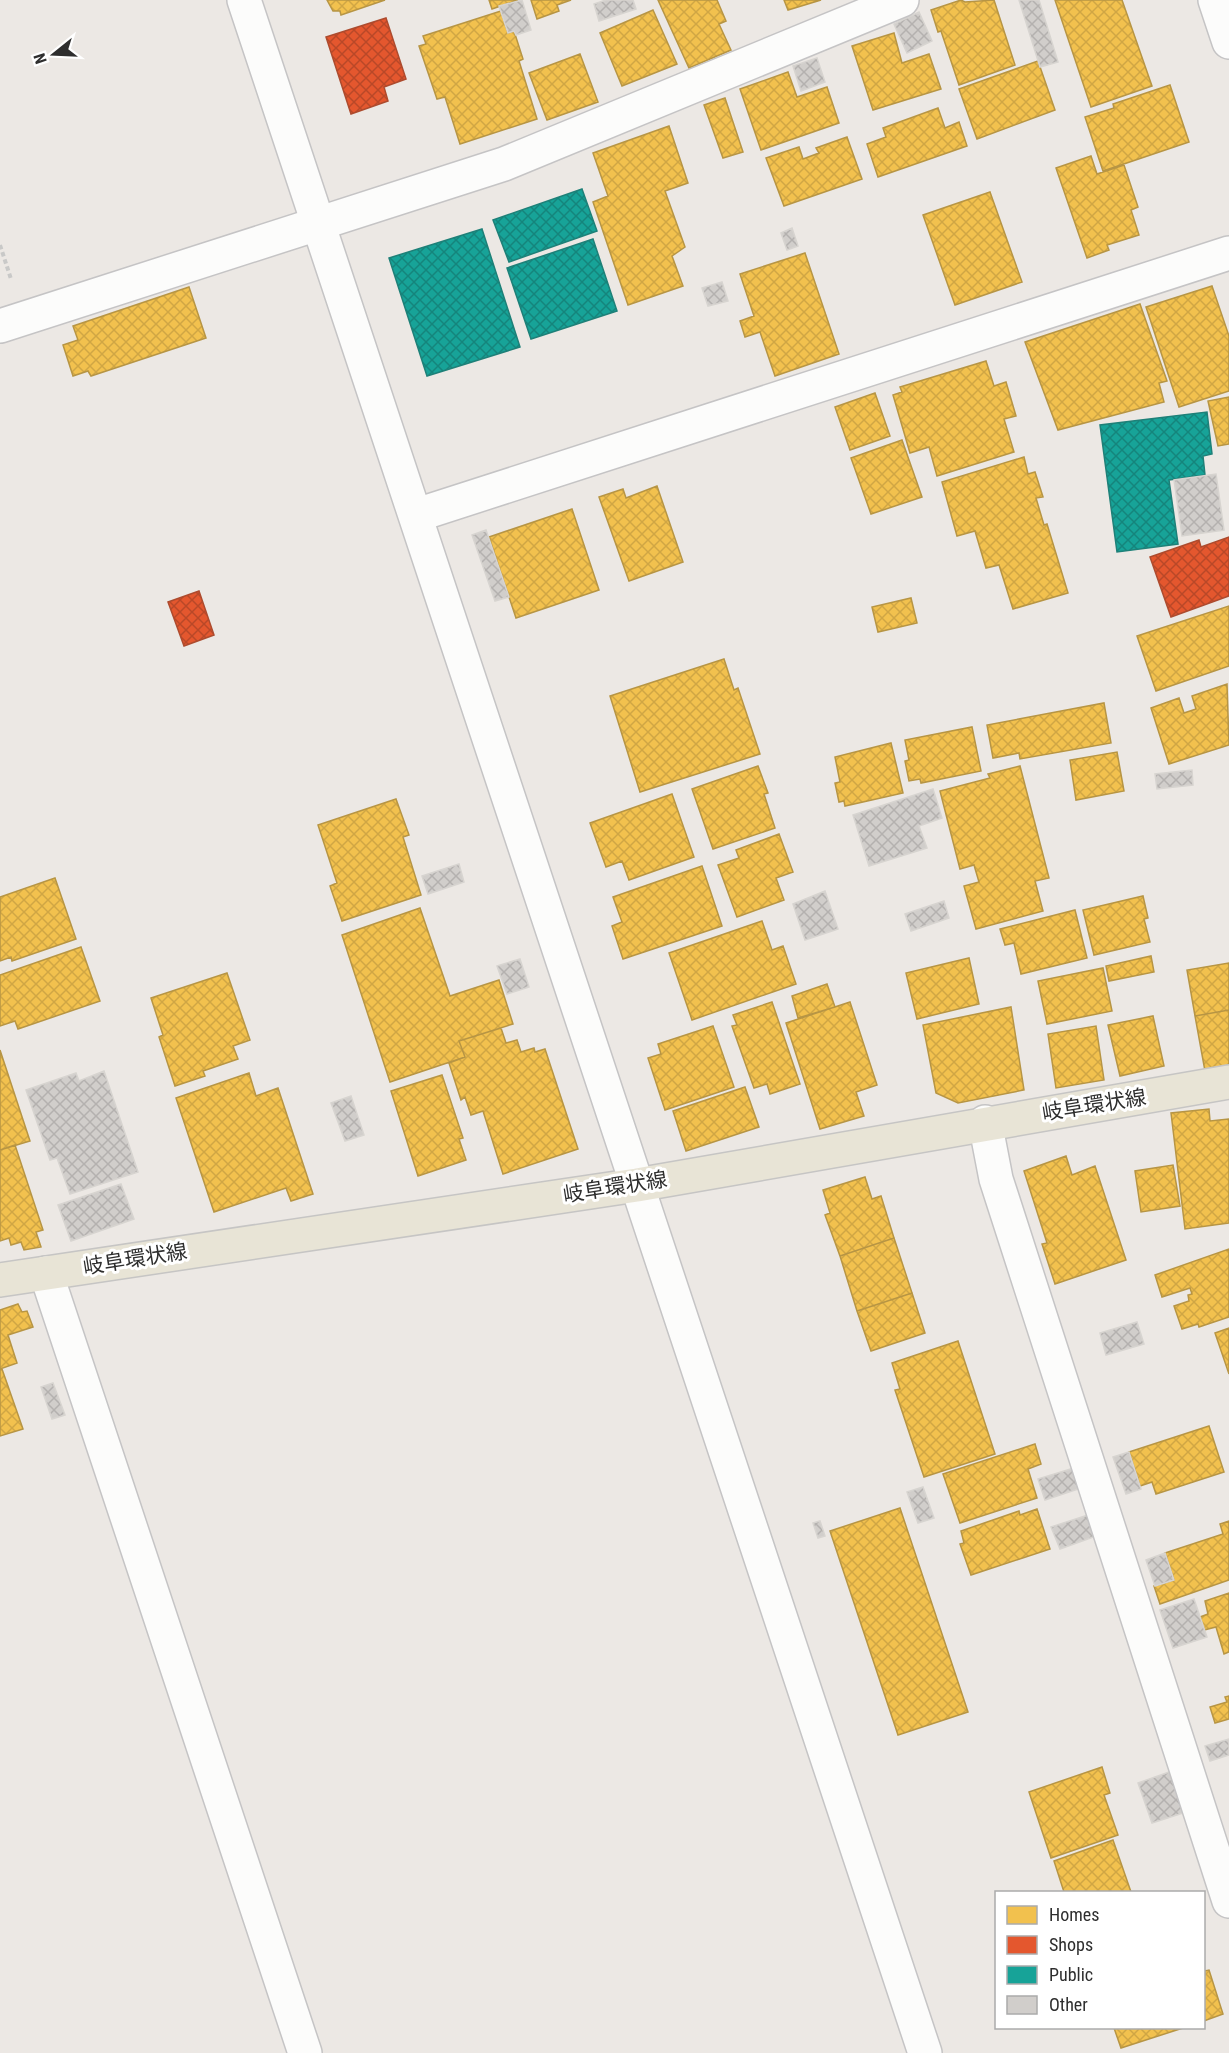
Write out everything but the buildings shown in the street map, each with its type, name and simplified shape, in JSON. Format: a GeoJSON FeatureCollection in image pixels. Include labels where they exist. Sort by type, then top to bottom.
{"type":"FeatureCollection","features":[{"type":"Feature","properties":{"kind":"main road","name":"岐阜環状線"},"geometry":{"type":"LineString","coordinates":[[0,1280],[637,1185],[985,1122],[1229,1082]]}},
{"type":"Feature","properties":{"kind":"street"},"geometry":{"type":"LineString","coordinates":[[244,0],[320,223],[926,2053]]}},
{"type":"Feature","properties":{"kind":"street"},"geometry":{"type":"LineString","coordinates":[[0,326],[504,164],[899,0]]}},
{"type":"Feature","properties":{"kind":"street"},"geometry":{"type":"LineString","coordinates":[[1215,0],[1229,42]]}},
{"type":"Feature","properties":{"kind":"street"},"geometry":{"type":"LineString","coordinates":[[417,515],[1229,253]]}},
{"type":"Feature","properties":{"kind":"street"},"geometry":{"type":"LineString","coordinates":[[985,1122],[996,1179],[1229,1901]]}},
{"type":"Feature","properties":{"kind":"street"},"geometry":{"type":"LineString","coordinates":[[45,1273],[305,2053]]}}]}
